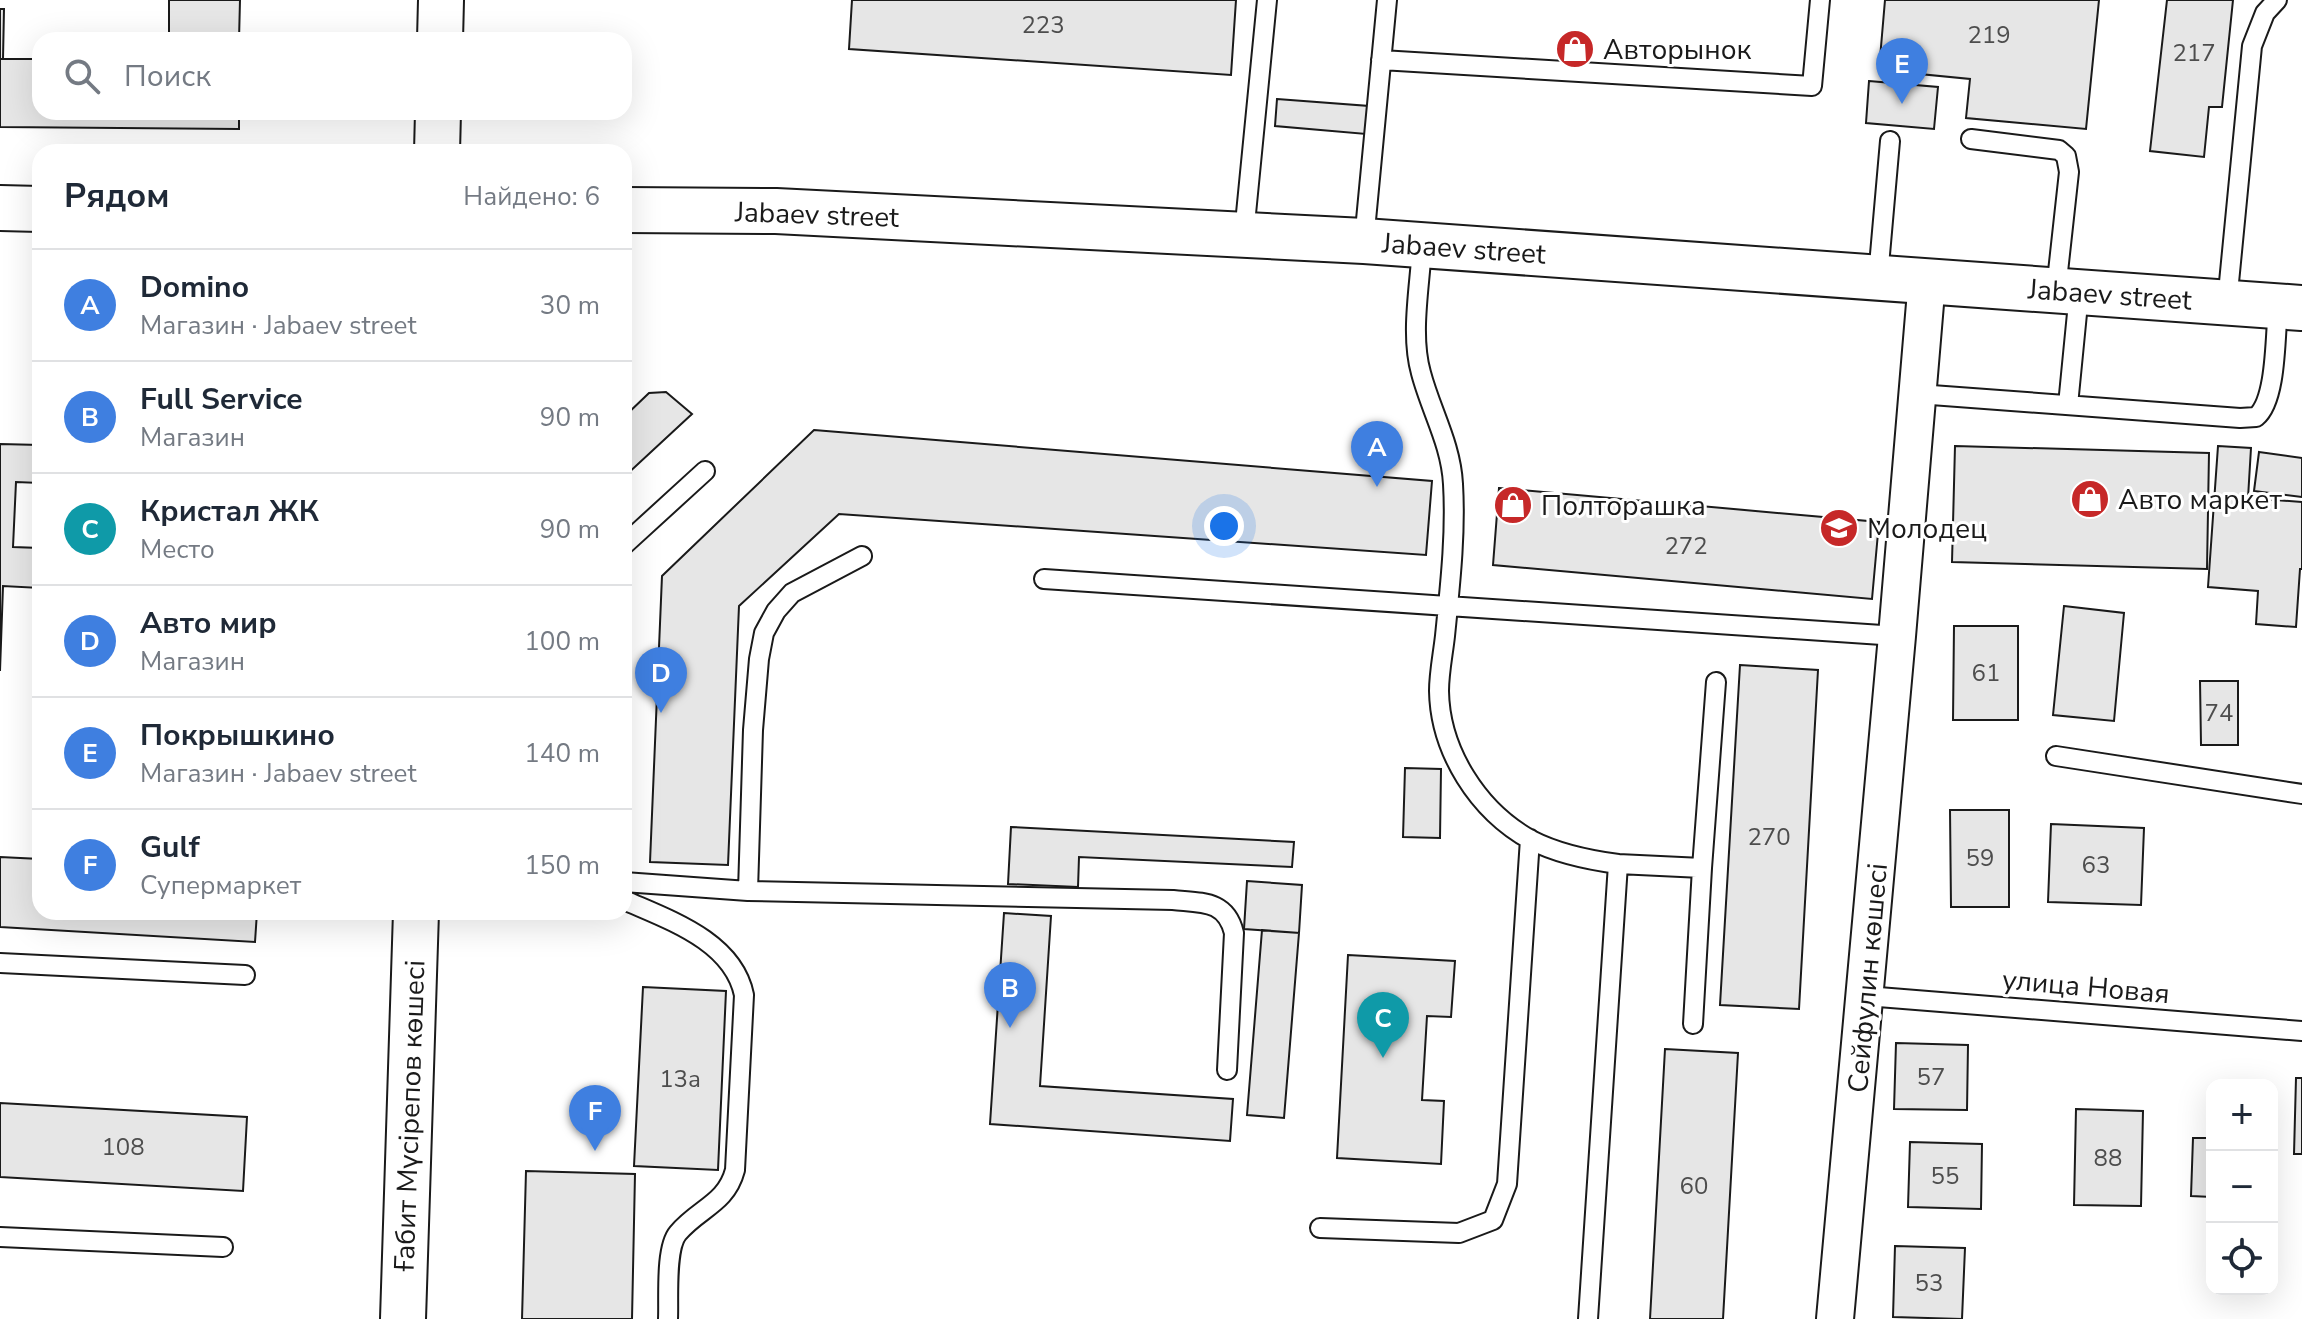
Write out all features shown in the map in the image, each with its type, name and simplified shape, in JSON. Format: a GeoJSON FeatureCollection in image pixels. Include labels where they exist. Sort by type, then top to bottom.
{"type":"FeatureCollection","features":[{"type":"Feature","properties":{"kind":"main road"},"geometry":{"type":"LineString","coordinates":[[440,32],[441,0]]}},
{"type":"Feature","properties":{"kind":"main road"},"geometry":{"type":"LineString","coordinates":[[437,144],[438,120]]}},
{"type":"Feature","properties":{"kind":"main road"},"geometry":{"type":"LineString","coordinates":[[0,208],[32,209]]}},
{"type":"Feature","properties":{"kind":"main road","name":"Jabaev street"},"geometry":{"type":"LineString","coordinates":[[632,210],[776,211],[1364,241],[2290,308]]}},
{"type":"Feature","properties":{"kind":"main road","name":"Ғабит Мүсірепов көшесі"},"geometry":{"type":"LineString","coordinates":[[403,1319],[416,920]]}},
{"type":"Feature","properties":{"kind":"street","name":"Сейфулин көшесі"},"geometry":{"type":"LineString","coordinates":[[1835,1319],[1927,280]]}},
{"type":"Feature","properties":{"kind":"lane"},"geometry":{"type":"LineString","coordinates":[[1244,234],[1267,0]]}},
{"type":"Feature","properties":{"kind":"lane"},"geometry":{"type":"LineString","coordinates":[[1364,241],[1387,0]]}},
{"type":"Feature","properties":{"kind":"lane"},"geometry":{"type":"LineString","coordinates":[[1381,60],[1812,86],[1820,0]]}},
{"type":"Feature","properties":{"kind":"lane"},"geometry":{"type":"LineString","coordinates":[[2227,303],[2252,46],[2265,13],[2277,0]]}},
{"type":"Feature","properties":{"kind":"lane"},"geometry":{"type":"LineString","coordinates":[[1971,139],[2059,150],[2066,156],[2069,172],[2068,405]]}},
{"type":"Feature","properties":{"kind":"lane"},"geometry":{"type":"LineString","coordinates":[[1878,277],[1890,141]]}},
{"type":"Feature","properties":{"kind":"lane"},"geometry":{"type":"LineString","coordinates":[[1422,246],[1417,343],[1420,370],[1451,460],[1453,486],[1448,607],[1439,689],[1441,711],[1456,761],[1471,787],[1508,825],[1530,839],[1583,859],[1702,868]]}},
{"type":"Feature","properties":{"kind":"lane"},"geometry":{"type":"LineString","coordinates":[[1918,394],[2256,417],[2264,409],[2269,394],[2290,308]]}},
{"type":"Feature","properties":{"kind":"lane"},"geometry":{"type":"LineString","coordinates":[[632,538],[705,471]]}},
{"type":"Feature","properties":{"kind":"lane"},"geometry":{"type":"LineString","coordinates":[[748,891],[753,730],[764,633],[776,611],[792,593],[862,556]]}},
{"type":"Feature","properties":{"kind":"lane"},"geometry":{"type":"LineString","coordinates":[[1044,579],[1897,636]]}},
{"type":"Feature","properties":{"kind":"lane"},"geometry":{"type":"LineString","coordinates":[[1693,1024],[1716,682]]}},
{"type":"Feature","properties":{"kind":"lane"},"geometry":{"type":"LineString","coordinates":[[2056,756],[2302,794]]}},
{"type":"Feature","properties":{"kind":"lane"},"geometry":{"type":"LineString","coordinates":[[1320,1228],[1459,1233],[1493,1220],[1507,1184],[1530,839]]}},
{"type":"Feature","properties":{"kind":"lane"},"geometry":{"type":"LineString","coordinates":[[1588,1319],[1618,864]]}},
{"type":"Feature","properties":{"kind":"lane"},"geometry":{"type":"LineString","coordinates":[[632,883],[748,891],[1173,900],[1213,906],[1224,910],[1231,919],[1234,933],[1227,1070]]}},
{"type":"Feature","properties":{"kind":"lane"},"geometry":{"type":"LineString","coordinates":[[632,904],[685,929],[713,948],[733,966],[744,995],[735,1170],[725,1193],[678,1233],[672,1244],[668,1319]]}},
{"type":"Feature","properties":{"kind":"lane"},"geometry":{"type":"LineString","coordinates":[[0,963],[245,975]]}},
{"type":"Feature","properties":{"kind":"lane","name":"улица Новая"},"geometry":{"type":"LineString","coordinates":[[1866,996],[2302,1031]]}},
{"type":"Feature","properties":{"kind":"lane"},"geometry":{"type":"LineString","coordinates":[[0,1237],[223,1247]]}},
{"type":"Feature","properties":{"kind":"building"},"geometry":{"type":"Polygon","coordinates":[[[169,0],[240,0],[239,32],[169,32],[169,0]]]}},
{"type":"Feature","properties":{"kind":"building"},"geometry":{"type":"Polygon","coordinates":[[[852,0],[1236,0],[1231,75],[849,49],[852,0]]]}},
{"type":"Feature","properties":{"kind":"building"},"geometry":{"type":"Polygon","coordinates":[[[1885,0],[2099,0],[2086,129],[1966,118],[1970,79],[1879,70],[1885,0]]]}},
{"type":"Feature","properties":{"kind":"building"},"geometry":{"type":"Polygon","coordinates":[[[2167,0],[2233,0],[2222,107],[2209,107],[2204,157],[2150,151],[2167,0]]]}},
{"type":"Feature","properties":{"kind":"building"},"geometry":{"type":"Polygon","coordinates":[[[0,9],[4,9],[3,59],[0,59],[0,9]]]}},
{"type":"Feature","properties":{"kind":"building"},"geometry":{"type":"Polygon","coordinates":[[[0,59],[32,59],[32,120],[239,120],[239,129],[0,127],[0,59]]]}},
{"type":"Feature","properties":{"kind":"building"},"geometry":{"type":"Polygon","coordinates":[[[1869,81],[1938,87],[1934,129],[1866,123],[1869,81]]]}},
{"type":"Feature","properties":{"kind":"building"},"geometry":{"type":"Polygon","coordinates":[[[1277,99],[1369,106],[1366,134],[1275,126],[1277,99]]]}},
{"type":"Feature","properties":{"kind":"building"},"geometry":{"type":"Polygon","coordinates":[[[666,392],[692,414],[632,470],[632,409],[649,393],[666,392]]]}},
{"type":"Feature","properties":{"kind":"building"},"geometry":{"type":"Polygon","coordinates":[[[814,430],[1432,481],[1426,555],[839,514],[739,606],[728,865],[650,862],[662,576],[814,430]]]}},
{"type":"Feature","properties":{"kind":"building"},"geometry":{"type":"Polygon","coordinates":[[[0,444],[32,445],[32,483],[16,482],[13,547],[32,548],[32,588],[3,586],[0,671],[0,444]]]}},
{"type":"Feature","properties":{"kind":"building"},"geometry":{"type":"Polygon","coordinates":[[[1955,446],[2209,453],[2207,569],[1952,562],[1955,446]]]}},
{"type":"Feature","properties":{"kind":"building"},"geometry":{"type":"Polygon","coordinates":[[[2218,446],[2251,448],[2248,498],[2302,502],[2302,569],[2296,627],[2256,624],[2258,591],[2208,587],[2218,446]]]}},
{"type":"Feature","properties":{"kind":"building"},"geometry":{"type":"Polygon","coordinates":[[[2259,452],[2302,458],[2302,497],[2254,491],[2259,452]]]}},
{"type":"Feature","properties":{"kind":"building"},"geometry":{"type":"Polygon","coordinates":[[[1499,488],[1879,522],[1872,599],[1493,565],[1499,488]]]}},
{"type":"Feature","properties":{"kind":"building"},"geometry":{"type":"Polygon","coordinates":[[[2064,606],[2124,613],[2114,721],[2053,715],[2064,606]]]}},
{"type":"Feature","properties":{"kind":"building"},"geometry":{"type":"Polygon","coordinates":[[[1954,626],[2018,626],[2018,720],[1953,720],[1954,626]]]}},
{"type":"Feature","properties":{"kind":"building"},"geometry":{"type":"Polygon","coordinates":[[[1740,665],[1818,670],[1799,1009],[1720,1005],[1740,665]]]}},
{"type":"Feature","properties":{"kind":"building"},"geometry":{"type":"Polygon","coordinates":[[[2200,681],[2238,681],[2238,745],[2201,745],[2200,681]]]}},
{"type":"Feature","properties":{"kind":"building"},"geometry":{"type":"Polygon","coordinates":[[[1405,768],[1441,769],[1440,838],[1403,837],[1405,768]]]}},
{"type":"Feature","properties":{"kind":"building"},"geometry":{"type":"Polygon","coordinates":[[[1950,810],[2009,810],[2009,907],[1951,907],[1950,810]]]}},
{"type":"Feature","properties":{"kind":"building"},"geometry":{"type":"Polygon","coordinates":[[[2051,824],[2144,828],[2141,905],[2048,902],[2051,824]]]}},
{"type":"Feature","properties":{"kind":"building"},"geometry":{"type":"Polygon","coordinates":[[[1011,827],[1294,842],[1292,867],[1079,857],[1078,887],[1008,884],[1011,827]]]}},
{"type":"Feature","properties":{"kind":"building"},"geometry":{"type":"Polygon","coordinates":[[[0,857],[32,859],[32,920],[256,920],[255,942],[0,927],[0,857]]]}},
{"type":"Feature","properties":{"kind":"building"},"geometry":{"type":"Polygon","coordinates":[[[1247,881],[1302,885],[1299,933],[1244,929],[1247,881]]]}},
{"type":"Feature","properties":{"kind":"building"},"geometry":{"type":"Polygon","coordinates":[[[1004,913],[1051,916],[1040,1086],[1233,1099],[1230,1141],[990,1124],[1004,913]]]}},
{"type":"Feature","properties":{"kind":"building"},"geometry":{"type":"Polygon","coordinates":[[[1262,930],[1299,933],[1284,1118],[1247,1115],[1262,930]]]}},
{"type":"Feature","properties":{"kind":"building"},"geometry":{"type":"Polygon","coordinates":[[[1348,955],[1455,961],[1451,1017],[1427,1016],[1422,1100],[1444,1101],[1441,1164],[1337,1158],[1348,955]]]}},
{"type":"Feature","properties":{"kind":"building"},"geometry":{"type":"Polygon","coordinates":[[[643,987],[726,991],[718,1170],[634,1166],[643,987]]]}},
{"type":"Feature","properties":{"kind":"building"},"geometry":{"type":"Polygon","coordinates":[[[1896,1043],[1968,1045],[1967,1110],[1894,1109],[1896,1043]]]}},
{"type":"Feature","properties":{"kind":"building"},"geometry":{"type":"Polygon","coordinates":[[[1665,1049],[1738,1053],[1723,1319],[1650,1319],[1665,1049]]]}},
{"type":"Feature","properties":{"kind":"building"},"geometry":{"type":"Polygon","coordinates":[[[2296,1078],[2302,1078],[2302,1154],[2294,1154],[2296,1078]]]}},
{"type":"Feature","properties":{"kind":"building"},"geometry":{"type":"Polygon","coordinates":[[[0,1103],[247,1117],[243,1191],[0,1177],[0,1103]]]}},
{"type":"Feature","properties":{"kind":"building"},"geometry":{"type":"Polygon","coordinates":[[[2076,1109],[2143,1111],[2141,1206],[2074,1205],[2076,1109]]]}},
{"type":"Feature","properties":{"kind":"building"},"geometry":{"type":"Polygon","coordinates":[[[2193,1138],[2206,1138],[2206,1197],[2191,1196],[2193,1138]]]}},
{"type":"Feature","properties":{"kind":"building"},"geometry":{"type":"Polygon","coordinates":[[[1910,1142],[1982,1144],[1981,1209],[1908,1207],[1910,1142]]]}},
{"type":"Feature","properties":{"kind":"building"},"geometry":{"type":"Polygon","coordinates":[[[526,1171],[635,1174],[632,1319],[522,1319],[526,1171]]]}},
{"type":"Feature","properties":{"kind":"building"},"geometry":{"type":"Polygon","coordinates":[[[1895,1246],[1965,1248],[1962,1319],[1893,1317],[1895,1246]]]}},
{"type":"Feature","properties":{"kind":"place","name":"Авторынок"},"geometry":{"type":"Point","coordinates":[1575,49]}},
{"type":"Feature","properties":{"kind":"place","name":"Покрышкино"},"geometry":{"type":"Point","coordinates":[1902,104]}},
{"type":"Feature","properties":{"kind":"place","name":"Domino"},"geometry":{"type":"Point","coordinates":[1377,487]}},
{"type":"Feature","properties":{"kind":"place","name":"Авто маркет"},"geometry":{"type":"Point","coordinates":[2090,499]}},
{"type":"Feature","properties":{"kind":"place","name":"Полторашка"},"geometry":{"type":"Point","coordinates":[1513,505]}},
{"type":"Feature","properties":{"kind":"place","name":"Молодец"},"geometry":{"type":"Point","coordinates":[1839,528]}},
{"type":"Feature","properties":{"kind":"place","name":"Авто мир"},"geometry":{"type":"Point","coordinates":[661,713]}},
{"type":"Feature","properties":{"kind":"place","name":"Full Service"},"geometry":{"type":"Point","coordinates":[1010,1028]}},
{"type":"Feature","properties":{"kind":"place","name":"Кристал ЖК"},"geometry":{"type":"Point","coordinates":[1383,1058]}},
{"type":"Feature","properties":{"kind":"place","name":"Gulf"},"geometry":{"type":"Point","coordinates":[595,1151]}}]}
